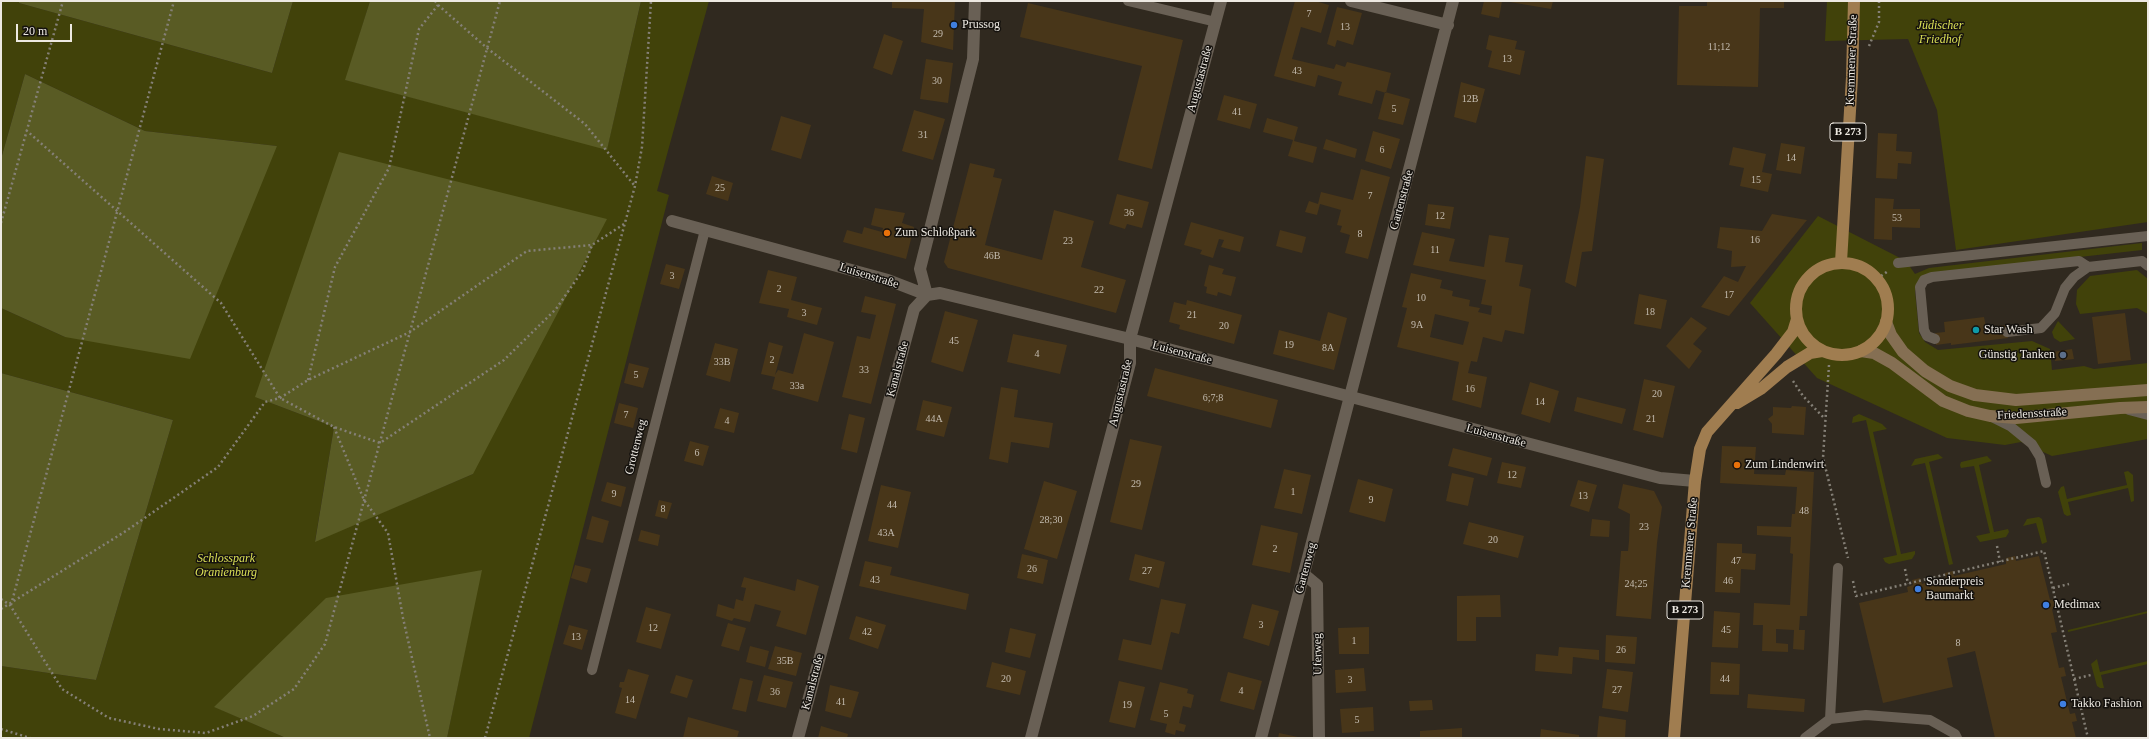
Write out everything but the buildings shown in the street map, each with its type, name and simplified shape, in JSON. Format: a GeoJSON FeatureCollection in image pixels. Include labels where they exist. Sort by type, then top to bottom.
{"type":"FeatureCollection","features":[{"type":"Feature","properties":{"kind":"main road","name":"Kremmener Straße"},"geometry":{"type":"LineString","coordinates":[[1841,262],[1852,77],[1854,1]]}},
{"type":"Feature","properties":{"kind":"main road"},"geometry":{"type":"LineString","coordinates":[[1841,262],[1861,266],[1877,279],[1886,296],[1888,309],[1886,322],[1877,339],[1860,351],[1848,355],[1826,352],[1806,338],[1797,319],[1797,297],[1807,277],[1819,268],[1841,262]]}},
{"type":"Feature","properties":{"kind":"main road","name":"Kremmener Straße"},"geometry":{"type":"LineString","coordinates":[[1674,738],[1695,481],[1697,463],[1704,438],[1720,416],[1731,406],[1793,332],[1797,319]]}},
{"type":"Feature","properties":{"kind":"main road","name":"Kremmener Straße"},"geometry":{"type":"LineString","coordinates":[[1731,406],[1762,388],[1787,367],[1810,353],[1826,352]]}},
{"type":"Feature","properties":{"kind":"street"},"geometry":{"type":"LineString","coordinates":[[926,295],[920,269],[974,59],[975,1]]}},
{"type":"Feature","properties":{"kind":"street","name":"Augustastraße"},"geometry":{"type":"LineString","coordinates":[[1030,738],[1130,363],[1130,339],[1221,1]]}},
{"type":"Feature","properties":{"kind":"street"},"geometry":{"type":"LineString","coordinates":[[1351,1],[1448,25]]}},
{"type":"Feature","properties":{"kind":"street","name":"Gartenstraße"},"geometry":{"type":"LineString","coordinates":[[1350,398],[1453,1]]}},
{"type":"Feature","properties":{"kind":"street","name":"Luisenstraße"},"geometry":{"type":"LineString","coordinates":[[672,221],[888,280],[926,295],[940,293],[1130,339],[1350,398],[1660,478],[1695,481]]}},
{"type":"Feature","properties":{"kind":"street","name":"Kanalstraße"},"geometry":{"type":"LineString","coordinates":[[798,738],[914,309],[926,295]]}},
{"type":"Feature","properties":{"kind":"street","name":"Friedensstraße"},"geometry":{"type":"LineString","coordinates":[[1886,322],[1891,335],[1903,352],[1925,371],[1950,386],[1975,395],[2016,400],[2148,390]]}},
{"type":"Feature","properties":{"kind":"street","name":"Friedensstraße"},"geometry":{"type":"LineString","coordinates":[[1860,351],[1874,353],[1892,363],[1918,384],[1943,401],[1968,411],[1990,416],[2016,418],[2120,408],[2148,407]]}},
{"type":"Feature","properties":{"kind":"street","name":"Gartenweg"},"geometry":{"type":"LineString","coordinates":[[1261,738],[1305,575],[1350,398]]}},
{"type":"Feature","properties":{"kind":"street","name":"Uferweg"},"geometry":{"type":"LineString","coordinates":[[1305,575],[1317,585],[1319,738]]}},
{"type":"Feature","properties":{"kind":"lane"},"geometry":{"type":"LineString","coordinates":[[1128,1],[1216,22]]}},
{"type":"Feature","properties":{"kind":"lane","name":"Grottenweg"},"geometry":{"type":"LineString","coordinates":[[592,670],[705,230]]}},
{"type":"Feature","properties":{"kind":"lane"},"geometry":{"type":"LineString","coordinates":[[1898,263],[2148,236]]}},
{"type":"Feature","properties":{"kind":"lane"},"geometry":{"type":"LineString","coordinates":[[2007,332],[2041,328],[2054,313],[2065,288],[2074,277],[2088,267],[2142,260],[2148,266]]}},
{"type":"Feature","properties":{"kind":"lane"},"geometry":{"type":"LineString","coordinates":[[1935,339],[1927,336],[1924,330],[1920,287],[1924,280],[1932,277],[2079,261],[2088,267]]}},
{"type":"Feature","properties":{"kind":"lane"},"geometry":{"type":"LineString","coordinates":[[2120,408],[2148,415]]}},
{"type":"Feature","properties":{"kind":"lane"},"geometry":{"type":"LineString","coordinates":[[1990,416],[2010,426],[2032,444],[2040,458],[2046,483]]}},
{"type":"Feature","properties":{"kind":"lane"},"geometry":{"type":"LineString","coordinates":[[1830,719],[1838,568]]}},
{"type":"Feature","properties":{"kind":"lane"},"geometry":{"type":"LineString","coordinates":[[1805,738],[1830,719],[1866,716],[1930,720],[1955,734],[1957,738]]}},
{"type":"Feature","properties":{"kind":"path"},"geometry":{"type":"LineString","coordinates":[[1,223],[63,1]]}},
{"type":"Feature","properties":{"kind":"path"},"geometry":{"type":"LineString","coordinates":[[10,605],[174,1]]}},
{"type":"Feature","properties":{"kind":"path"},"geometry":{"type":"LineString","coordinates":[[435,1],[487,48],[585,124],[635,186]]}},
{"type":"Feature","properties":{"kind":"path"},"geometry":{"type":"LineString","coordinates":[[1,599],[10,605],[62,689],[109,718],[159,730],[206,733],[253,716],[294,690],[325,644],[500,1]]}},
{"type":"Feature","properties":{"kind":"path"},"geometry":{"type":"LineString","coordinates":[[485,738],[635,186],[642,147],[651,1]]}},
{"type":"Feature","properties":{"kind":"path"},"geometry":{"type":"LineString","coordinates":[[308,380],[335,267],[389,168],[419,29],[438,5]]}},
{"type":"Feature","properties":{"kind":"path"},"geometry":{"type":"LineString","coordinates":[[26,130],[221,303],[280,398],[334,427],[380,443]]}},
{"type":"Feature","properties":{"kind":"path"},"geometry":{"type":"LineString","coordinates":[[1,609],[10,605],[126,531],[218,467],[264,402],[280,398],[308,380],[410,332],[527,251],[592,245],[624,224]]}},
{"type":"Feature","properties":{"kind":"path"},"geometry":{"type":"LineString","coordinates":[[380,443],[504,360],[556,309],[583,270],[592,245]]}},
{"type":"Feature","properties":{"kind":"path"},"geometry":{"type":"LineString","coordinates":[[1826,352],[1823,458],[1850,566]]}},
{"type":"Feature","properties":{"kind":"path"},"geometry":{"type":"LineString","coordinates":[[1789,376],[1804,396],[1825,418]]}},
{"type":"Feature","properties":{"kind":"path"},"geometry":{"type":"LineString","coordinates":[[334,427],[364,500],[388,533],[403,618],[430,738]]}},
{"type":"Feature","properties":{"kind":"path"},"geometry":{"type":"LineString","coordinates":[[1997,546],[2000,562]]}},
{"type":"Feature","properties":{"kind":"path"},"geometry":{"type":"LineString","coordinates":[[1851,573],[1856,596],[2044,552],[2088,738]]}},
{"type":"Feature","properties":{"kind":"path"},"geometry":{"type":"LineString","coordinates":[[1904,569],[1908,584]]}},
{"type":"Feature","properties":{"kind":"path"},"geometry":{"type":"LineString","coordinates":[[2053,588],[2069,584]]}},
{"type":"Feature","properties":{"kind":"path"},"geometry":{"type":"LineString","coordinates":[[2074,679],[2091,675]]}},
{"type":"Feature","properties":{"kind":"path"},"geometry":{"type":"LineString","coordinates":[[1,729],[30,738]]}},
{"type":"Feature","properties":{"kind":"green space","name":"Schlosspark Oranienburg"},"geometry":{"type":"Polygon","coordinates":[[[1,1],[19,1],[19,3],[272,73],[293,1],[370,1],[346,80],[607,149],[641,1],[709,1],[657,191],[669,195],[529,738],[447,738],[481,570],[215,707],[286,738],[1,738],[1,666],[96,680],[173,420],[1,373],[1,308],[65,337],[277,146],[145,131],[25,74],[1,159],[1,1]],[[255,397],[334,427],[315,541],[473,474],[255,397]]]}},
{"type":"Feature","properties":{"kind":"green space","name":"Jüdischer Friedhof"},"geometry":{"type":"Polygon","coordinates":[[[1827,1],[2148,1],[2148,222],[1956,250],[1937,110],[1908,39],[1825,41],[1827,1]]]}},
{"type":"Feature","properties":{"kind":"green space"},"geometry":{"type":"Polygon","coordinates":[[[1818,216],[1906,261],[1915,274],[1929,268],[2142,243],[2142,250],[1928,274],[1915,291],[1919,333],[1925,342],[1938,350],[2032,341],[2050,349],[2052,370],[2084,366],[2094,369],[2148,363],[2148,439],[2052,456],[2021,442],[2005,445],[1947,438],[1817,378],[1750,303],[1818,216]]]}},
{"type":"Feature","properties":{"kind":"green space"},"geometry":{"type":"Polygon","coordinates":[[[2137,270],[2148,279],[2148,314],[2137,308],[2080,314],[2076,304],[2077,290],[2090,276],[2137,270]]]}},
{"type":"Feature","properties":{"kind":"green space"},"geometry":{"type":"Polygon","coordinates":[[[2058,321],[2075,339],[2060,342],[2054,338],[2052,332],[2058,321]]]}},
{"type":"Feature","properties":{"kind":"green space"},"geometry":{"type":"Polygon","coordinates":[[[1859,414],[1882,424],[1887,429],[1873,432],[1901,554],[1915,551],[1912,559],[1889,564],[1885,562],[1883,558],[1897,555],[1866,420],[1852,423],[1853,417],[1859,414]]]}},
{"type":"Feature","properties":{"kind":"green space"},"geometry":{"type":"Polygon","coordinates":[[[1938,454],[1943,458],[1929,462],[1953,564],[1949,565],[1925,463],[1911,466],[1915,459],[1938,454]]]}},
{"type":"Feature","properties":{"kind":"green space"},"geometry":{"type":"Polygon","coordinates":[[[1987,456],[1992,461],[1979,465],[1994,532],[2008,529],[2009,532],[2006,537],[1980,542],[1976,536],[1990,533],[1974,466],[1961,468],[1960,465],[1961,462],[1987,456]]]}},
{"type":"Feature","properties":{"kind":"green space"},"geometry":{"type":"Polygon","coordinates":[[[2128,471],[2133,475],[2134,501],[2131,502],[2128,488],[2068,502],[2071,515],[2067,516],[2064,514],[2058,492],[2061,487],[2064,486],[2067,499],[2127,485],[2124,472],[2128,471]]]}},
{"type":"Feature","properties":{"kind":"green space"},"geometry":{"type":"Polygon","coordinates":[[[2039,517],[2042,519],[2047,542],[2042,544],[2036,523],[2023,526],[2027,519],[2039,517]]]}},
{"type":"Feature","properties":{"kind":"green space"},"geometry":{"type":"Polygon","coordinates":[[[2148,611],[2148,613],[2068,632],[2068,630],[2148,611]]]}},
{"type":"Feature","properties":{"kind":"green space"},"geometry":{"type":"Polygon","coordinates":[[[2097,659],[2100,672],[2148,661],[2148,664],[2101,675],[2104,688],[2100,688],[2097,686],[2091,664],[2097,659]]]}},
{"type":"Feature","properties":{"kind":"shaded area"},"geometry":{"type":"Polygon","coordinates":[[[19,1],[293,1],[272,73],[19,3],[19,1]]]}},
{"type":"Feature","properties":{"kind":"shaded area"},"geometry":{"type":"Polygon","coordinates":[[[370,1],[641,1],[607,150],[345,80],[370,1]]]}},
{"type":"Feature","properties":{"kind":"shaded area"},"geometry":{"type":"Polygon","coordinates":[[[25,74],[145,131],[277,146],[190,359],[65,337],[1,308],[1,159],[25,74]]]}},
{"type":"Feature","properties":{"kind":"shaded area"},"geometry":{"type":"Polygon","coordinates":[[[339,152],[607,219],[473,474],[315,542],[334,427],[255,397],[339,152]]]}},
{"type":"Feature","properties":{"kind":"shaded area"},"geometry":{"type":"Polygon","coordinates":[[[1,373],[173,420],[96,680],[1,666],[1,373]]]}},
{"type":"Feature","properties":{"kind":"shaded area"},"geometry":{"type":"Polygon","coordinates":[[[482,570],[447,738],[286,738],[214,707],[326,598],[482,570]]]}},
{"type":"Feature","properties":{"kind":"place","name":"Prussog"},"geometry":{"type":"Point","coordinates":[954,25]}},
{"type":"Feature","properties":{"kind":"place","name":"Zum Schloßpark"},"geometry":{"type":"Point","coordinates":[887,233]}},
{"type":"Feature","properties":{"kind":"place","name":"Star Wash"},"geometry":{"type":"Point","coordinates":[1976,330]}},
{"type":"Feature","properties":{"kind":"place","name":"Günstig Tanken"},"geometry":{"type":"Point","coordinates":[2063,355]}},
{"type":"Feature","properties":{"kind":"place","name":"Zum Lindenwirt"},"geometry":{"type":"Point","coordinates":[1737,465]}},
{"type":"Feature","properties":{"kind":"place","name":"Sonderpreis Baumarkt"},"geometry":{"type":"Point","coordinates":[1918,589]}},
{"type":"Feature","properties":{"kind":"place","name":"Medimax"},"geometry":{"type":"Point","coordinates":[2046,605]}},
{"type":"Feature","properties":{"kind":"place","name":"Takko Fashion"},"geometry":{"type":"Point","coordinates":[2063,704]}}]}
